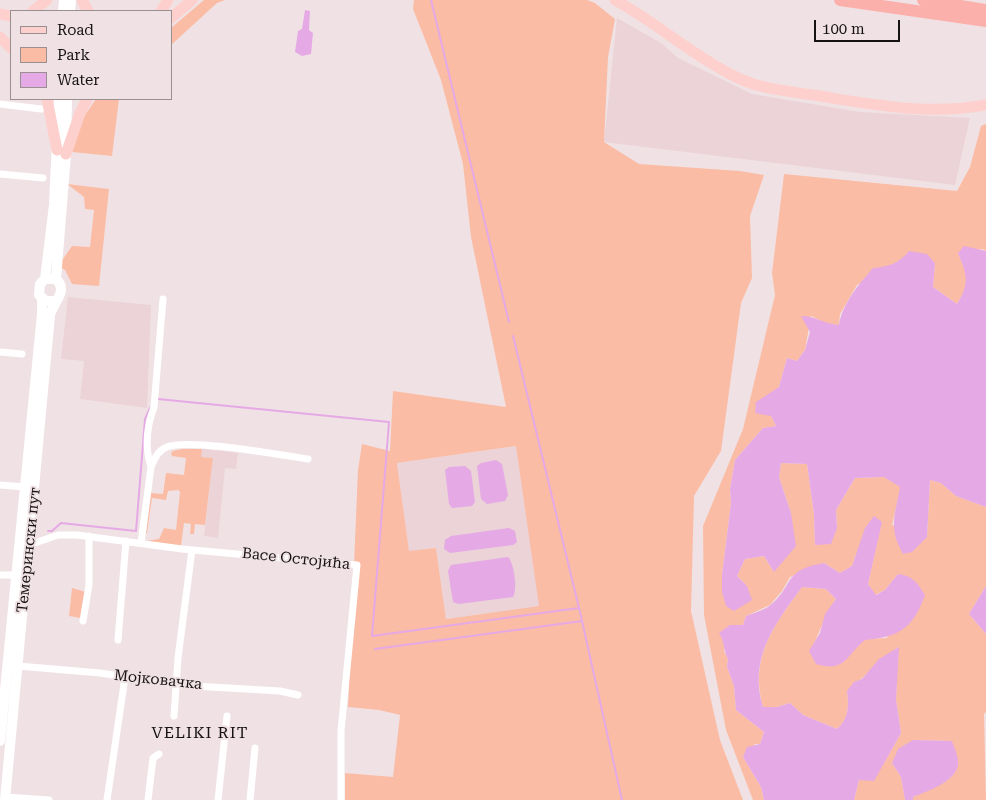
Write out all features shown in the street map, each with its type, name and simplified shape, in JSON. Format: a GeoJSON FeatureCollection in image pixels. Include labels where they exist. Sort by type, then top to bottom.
{"type":"FeatureCollection","features":[{"type":"Feature","properties":{"kind":"highway"},"geometry":{"type":"LineString","coordinates":[[840,0],[986,21]]}},
{"type":"Feature","properties":{"kind":"highway"},"geometry":{"type":"LineString","coordinates":[[924,0],[986,10]]}},
{"type":"Feature","properties":{"kind":"main road"},"geometry":{"type":"LineString","coordinates":[[34,10],[47,0]]}},
{"type":"Feature","properties":{"kind":"main road"},"geometry":{"type":"LineString","coordinates":[[172,17],[192,0]]}},
{"type":"Feature","properties":{"kind":"main road"},"geometry":{"type":"LineString","coordinates":[[615,0],[652,22],[720,69],[751,83],[883,107],[945,110],[986,105]]}},
{"type":"Feature","properties":{"kind":"main road"},"geometry":{"type":"LineString","coordinates":[[0,37],[10,47]]}},
{"type":"Feature","properties":{"kind":"main road"},"geometry":{"type":"LineString","coordinates":[[58,100],[62,152],[56,280],[62,289],[61,295],[56,301],[48,302],[42,298],[39,288],[45,279],[62,152],[67,100]]}},
{"type":"Feature","properties":{"kind":"main road"},"geometry":{"type":"LineString","coordinates":[[62,152],[87,100]]}},
{"type":"Feature","properties":{"kind":"main road"},"geometry":{"type":"LineString","coordinates":[[44,104],[62,152]]}},
{"type":"Feature","properties":{"kind":"main road"},"geometry":{"type":"LineString","coordinates":[[45,279],[56,280]]}},
{"type":"Feature","properties":{"kind":"main road","name":"Темерински пут"},"geometry":{"type":"LineString","coordinates":[[5,798],[18,666],[26,487],[42,298]]}},
{"type":"Feature","properties":{"kind":"main road","name":"Темерински пут"},"geometry":{"type":"LineString","coordinates":[[0,741],[21,575],[29,544],[50,315],[56,301]]}},
{"type":"Feature","properties":{"kind":"street"},"geometry":{"type":"LineString","coordinates":[[0,104],[44,104]]}},
{"type":"Feature","properties":{"kind":"street"},"geometry":{"type":"LineString","coordinates":[[0,174],[43,178]]}},
{"type":"Feature","properties":{"kind":"street"},"geometry":{"type":"LineString","coordinates":[[151,466],[147,443],[148,423],[154,403],[163,299]]}},
{"type":"Feature","properties":{"kind":"street"},"geometry":{"type":"LineString","coordinates":[[0,352],[22,354]]}},
{"type":"Feature","properties":{"kind":"street"},"geometry":{"type":"LineString","coordinates":[[141,543],[151,466],[154,459],[164,448],[180,444],[308,459]]}},
{"type":"Feature","properties":{"kind":"street"},"geometry":{"type":"LineString","coordinates":[[0,485],[26,487]]}},
{"type":"Feature","properties":{"kind":"street","name":"Васе Остојића"},"geometry":{"type":"LineString","coordinates":[[29,544],[58,535],[89,536],[192,550],[357,565],[341,731],[341,800]]}},
{"type":"Feature","properties":{"kind":"street"},"geometry":{"type":"LineString","coordinates":[[83,621],[89,585],[89,536]]}},
{"type":"Feature","properties":{"kind":"street"},"geometry":{"type":"LineString","coordinates":[[118,640],[126,541]]}},
{"type":"Feature","properties":{"kind":"street"},"geometry":{"type":"LineString","coordinates":[[174,716],[178,658],[192,550]]}},
{"type":"Feature","properties":{"kind":"street"},"geometry":{"type":"LineString","coordinates":[[0,575],[21,575]]}},
{"type":"Feature","properties":{"kind":"street","name":"Мојковачка"},"geometry":{"type":"LineString","coordinates":[[18,666],[177,684],[280,691],[298,695]]}},
{"type":"Feature","properties":{"kind":"street"},"geometry":{"type":"LineString","coordinates":[[107,800],[125,677]]}},
{"type":"Feature","properties":{"kind":"street"},"geometry":{"type":"LineString","coordinates":[[218,800],[227,716]]}},
{"type":"Feature","properties":{"kind":"street"},"geometry":{"type":"LineString","coordinates":[[250,800],[255,748]]}},
{"type":"Feature","properties":{"kind":"street"},"geometry":{"type":"LineString","coordinates":[[148,800],[154,758],[159,754]]}},
{"type":"Feature","properties":{"kind":"street"},"geometry":{"type":"LineString","coordinates":[[5,798],[49,800]]}},
{"type":"Feature","properties":{"kind":"shaded area"},"geometry":{"type":"Polygon","coordinates":[[[617,18],[661,43],[678,58],[752,94],[860,112],[970,118],[955,185],[604,142],[617,18]]]}},
{"type":"Feature","properties":{"kind":"shaded area"},"geometry":{"type":"Polygon","coordinates":[[[68,297],[151,305],[147,408],[80,399],[84,361],[61,359],[68,297]]]}},
{"type":"Feature","properties":{"kind":"shaded area"},"geometry":{"type":"Polygon","coordinates":[[[517,446],[540,606],[446,619],[436,548],[409,552],[397,463],[517,446]]]}},
{"type":"Feature","properties":{"kind":"shaded area"},"geometry":{"type":"Polygon","coordinates":[[[202,449],[238,453],[236,469],[225,468],[218,538],[204,536],[213,458],[201,457],[202,449]]]}},
{"type":"Feature","properties":{"kind":"green space"},"geometry":{"type":"Polygon","coordinates":[[[204,0],[225,0],[217,3],[172,44],[172,27],[204,0]]]}},
{"type":"Feature","properties":{"kind":"green space"},"geometry":{"type":"Polygon","coordinates":[[[414,0],[587,0],[595,3],[615,19],[608,57],[604,142],[639,164],[740,171],[764,175],[750,216],[752,278],[741,303],[721,451],[694,496],[691,611],[720,740],[743,800],[345,800],[345,773],[393,777],[400,715],[379,710],[348,707],[358,470],[362,444],[390,451],[393,391],[506,407],[471,237],[463,164],[441,80],[413,9],[414,0]],[[516,446],[397,463],[409,551],[436,548],[446,619],[539,606],[516,446]]]}},
{"type":"Feature","properties":{"kind":"green space"},"geometry":{"type":"Polygon","coordinates":[[[95,100],[119,100],[112,156],[72,152],[81,121],[95,100]]]}},
{"type":"Feature","properties":{"kind":"green space"},"geometry":{"type":"Polygon","coordinates":[[[986,124],[986,251],[982,249],[958,253],[966,273],[966,284],[957,304],[933,287],[935,263],[902,259],[857,285],[840,314],[839,325],[827,324],[811,316],[805,350],[797,361],[787,358],[771,416],[776,426],[763,428],[735,460],[730,489],[731,503],[722,575],[747,586],[737,576],[745,559],[764,556],[774,572],[791,513],[779,477],[781,463],[807,464],[814,514],[815,545],[837,528],[836,510],[855,478],[884,477],[901,487],[892,525],[927,537],[930,480],[941,483],[956,496],[986,507],[986,586],[969,614],[986,634],[986,712],[984,714],[986,800],[913,800],[913,797],[946,781],[954,774],[952,741],[913,740],[892,763],[901,777],[905,800],[854,800],[859,780],[882,766],[901,733],[896,700],[898,647],[847,691],[846,716],[837,729],[803,715],[790,703],[777,707],[763,707],[759,672],[762,657],[774,628],[802,587],[826,589],[836,599],[828,611],[810,651],[859,644],[865,639],[887,638],[898,574],[885,590],[875,595],[868,584],[878,538],[856,554],[852,566],[840,573],[824,563],[790,577],[782,591],[770,605],[746,616],[743,625],[730,625],[724,651],[728,659],[727,667],[734,686],[736,710],[764,732],[760,744],[755,744],[743,757],[761,787],[764,800],[753,800],[726,730],[704,615],[703,526],[743,429],[775,295],[772,273],[784,174],[957,191],[970,167],[981,126],[986,124]]]}},
{"type":"Feature","properties":{"kind":"green space"},"geometry":{"type":"Polygon","coordinates":[[[67,184],[109,189],[99,286],[72,284],[65,270],[58,266],[72,246],[90,247],[94,210],[85,209],[84,197],[67,184]]]}},
{"type":"Feature","properties":{"kind":"green space"},"geometry":{"type":"Polygon","coordinates":[[[182,449],[202,449],[201,457],[213,458],[205,525],[195,524],[194,534],[190,534],[191,524],[184,523],[181,546],[146,541],[159,539],[164,528],[176,530],[180,492],[178,490],[168,491],[166,500],[152,498],[146,533],[151,493],[163,494],[166,473],[184,475],[186,458],[172,456],[171,453],[182,449]]]}},
{"type":"Feature","properties":{"kind":"green space"},"geometry":{"type":"Polygon","coordinates":[[[72,588],[86,592],[81,618],[69,616],[72,588]]]}},
{"type":"Feature","properties":{"kind":"water"},"geometry":{"type":"Polygon","coordinates":[[[305,10],[310,11],[309,30],[313,33],[311,54],[302,56],[295,52],[298,31],[302,29],[305,10]]]}},
{"type":"Feature","properties":{"kind":"water"},"geometry":{"type":"Polygon","coordinates":[[[964,246],[986,251],[986,507],[956,496],[941,483],[930,480],[927,537],[912,552],[903,554],[898,545],[894,529],[900,487],[884,477],[855,478],[836,510],[837,528],[831,544],[815,545],[814,514],[807,464],[781,463],[779,477],[791,513],[796,546],[774,572],[764,556],[745,559],[737,576],[747,586],[752,600],[734,611],[726,606],[722,592],[722,575],[731,503],[730,489],[735,460],[763,428],[776,426],[771,416],[755,413],[756,402],[779,387],[787,358],[797,361],[805,350],[810,332],[801,316],[839,325],[847,302],[873,268],[893,264],[909,251],[927,254],[935,263],[933,287],[957,304],[964,290],[966,279],[958,253],[964,246]]]}},
{"type":"Feature","properties":{"kind":"water"},"geometry":{"type":"Polygon","coordinates":[[[496,460],[502,464],[508,495],[505,501],[487,504],[481,499],[477,466],[481,463],[496,460]]]}},
{"type":"Feature","properties":{"kind":"water"},"geometry":{"type":"Polygon","coordinates":[[[465,466],[471,471],[475,502],[472,506],[452,508],[449,504],[445,470],[449,467],[465,466]]]}},
{"type":"Feature","properties":{"kind":"water"},"geometry":{"type":"Polygon","coordinates":[[[874,516],[882,522],[868,584],[876,595],[885,590],[898,574],[911,578],[925,595],[915,616],[904,629],[896,633],[877,639],[865,640],[840,664],[826,666],[816,664],[809,651],[820,633],[825,614],[836,599],[826,589],[802,587],[782,614],[767,642],[759,673],[759,689],[763,707],[777,707],[790,703],[803,715],[837,729],[846,716],[847,691],[854,682],[862,679],[879,659],[899,647],[896,700],[901,733],[874,781],[859,780],[854,800],[764,800],[761,787],[743,757],[747,747],[760,744],[764,732],[736,710],[734,686],[727,667],[728,659],[719,633],[730,625],[743,625],[746,616],[768,607],[782,593],[790,580],[801,570],[824,563],[840,573],[852,566],[865,528],[874,516]]]}},
{"type":"Feature","properties":{"kind":"water"},"geometry":{"type":"Polygon","coordinates":[[[509,528],[515,531],[517,542],[513,545],[450,553],[444,549],[445,540],[451,536],[509,528]]]}},
{"type":"Feature","properties":{"kind":"water"},"geometry":{"type":"Polygon","coordinates":[[[508,557],[515,576],[513,597],[459,604],[453,602],[448,571],[451,565],[508,557]]]}},
{"type":"Feature","properties":{"kind":"water"},"geometry":{"type":"Polygon","coordinates":[[[986,586],[986,634],[969,614],[986,586]]]}},
{"type":"Feature","properties":{"kind":"water"},"geometry":{"type":"Polygon","coordinates":[[[913,740],[952,741],[958,758],[958,767],[949,779],[942,784],[913,797],[913,800],[905,800],[901,777],[892,763],[898,749],[913,740]]]}},
{"type":"Feature","properties":{"kind":"waterway"},"geometry":{"type":"LineString","coordinates":[[431,0],[509,322]]}},
{"type":"Feature","properties":{"kind":"waterway"},"geometry":{"type":"LineString","coordinates":[[513,336],[579,608]]}},
{"type":"Feature","properties":{"kind":"waterway"},"geometry":{"type":"LineString","coordinates":[[158,399],[389,422],[372,636],[579,608],[582,621]]}},
{"type":"Feature","properties":{"kind":"waterway"},"geometry":{"type":"LineString","coordinates":[[48,531],[52,531],[61,523],[136,531],[145,419],[150,408]]}},
{"type":"Feature","properties":{"kind":"waterway"},"geometry":{"type":"LineString","coordinates":[[375,649],[582,621],[622,800]]}},
{"type":"Feature","properties":{"kind":"district","name":"VELIKI RIT"},"geometry":{"type":"Point","coordinates":[200,733]}}]}
